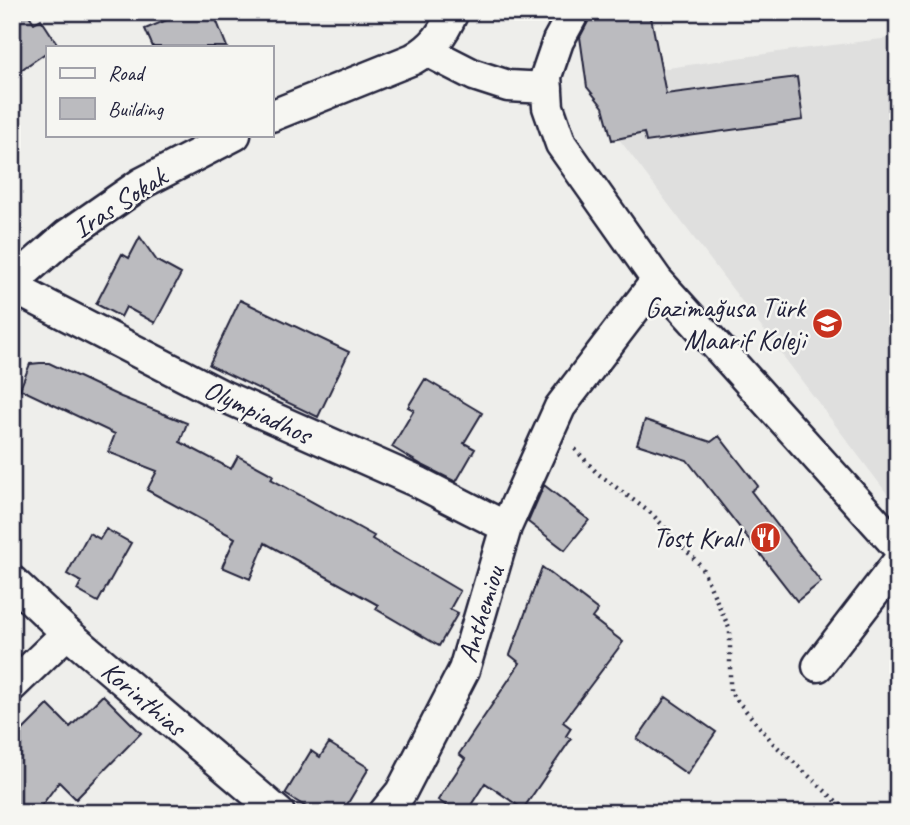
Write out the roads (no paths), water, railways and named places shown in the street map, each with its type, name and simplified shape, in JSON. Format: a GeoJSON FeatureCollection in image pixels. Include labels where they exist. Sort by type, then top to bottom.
{"type":"FeatureCollection","features":[{"type":"Feature","properties":{"kind":"street"},"geometry":{"type":"LineString","coordinates":[[273,115],[428,51],[445,31],[453,12]]}},
{"type":"Feature","properties":{"kind":"street"},"geometry":{"type":"LineString","coordinates":[[574,12],[558,41],[546,76],[548,107],[561,144],[657,280],[898,547]]}},
{"type":"Feature","properties":{"kind":"street"},"geometry":{"type":"LineString","coordinates":[[428,51],[474,75],[508,86],[547,88]]}},
{"type":"Feature","properties":{"kind":"street","name":"Iras Sokak"},"geometry":{"type":"LineString","coordinates":[[12,285],[67,235],[142,183],[233,136]]}},
{"type":"Feature","properties":{"kind":"street","name":"Anthemiou"},"geometry":{"type":"LineString","coordinates":[[384,813],[401,792],[464,670],[506,527],[556,416],[657,280]]}},
{"type":"Feature","properties":{"kind":"street","name":"Olympiadhos"},"geometry":{"type":"LineString","coordinates":[[12,285],[223,396],[420,484],[506,527]]}},
{"type":"Feature","properties":{"kind":"street"},"geometry":{"type":"LineString","coordinates":[[818,666],[898,562]]}},
{"type":"Feature","properties":{"kind":"street","name":"Korinthias"},"geometry":{"type":"LineString","coordinates":[[12,581],[67,633],[279,813]]}},
{"type":"Feature","properties":{"kind":"street"},"geometry":{"type":"LineString","coordinates":[[12,686],[67,633]]}},
{"type":"Feature","properties":{"kind":"place","name":"Gazimağusa Türk Maarif Koleji"},"geometry":{"type":"Point","coordinates":[828,323]}},
{"type":"Feature","properties":{"kind":"place","name":"Tost Kralı"},"geometry":{"type":"Point","coordinates":[766,537]}}]}
